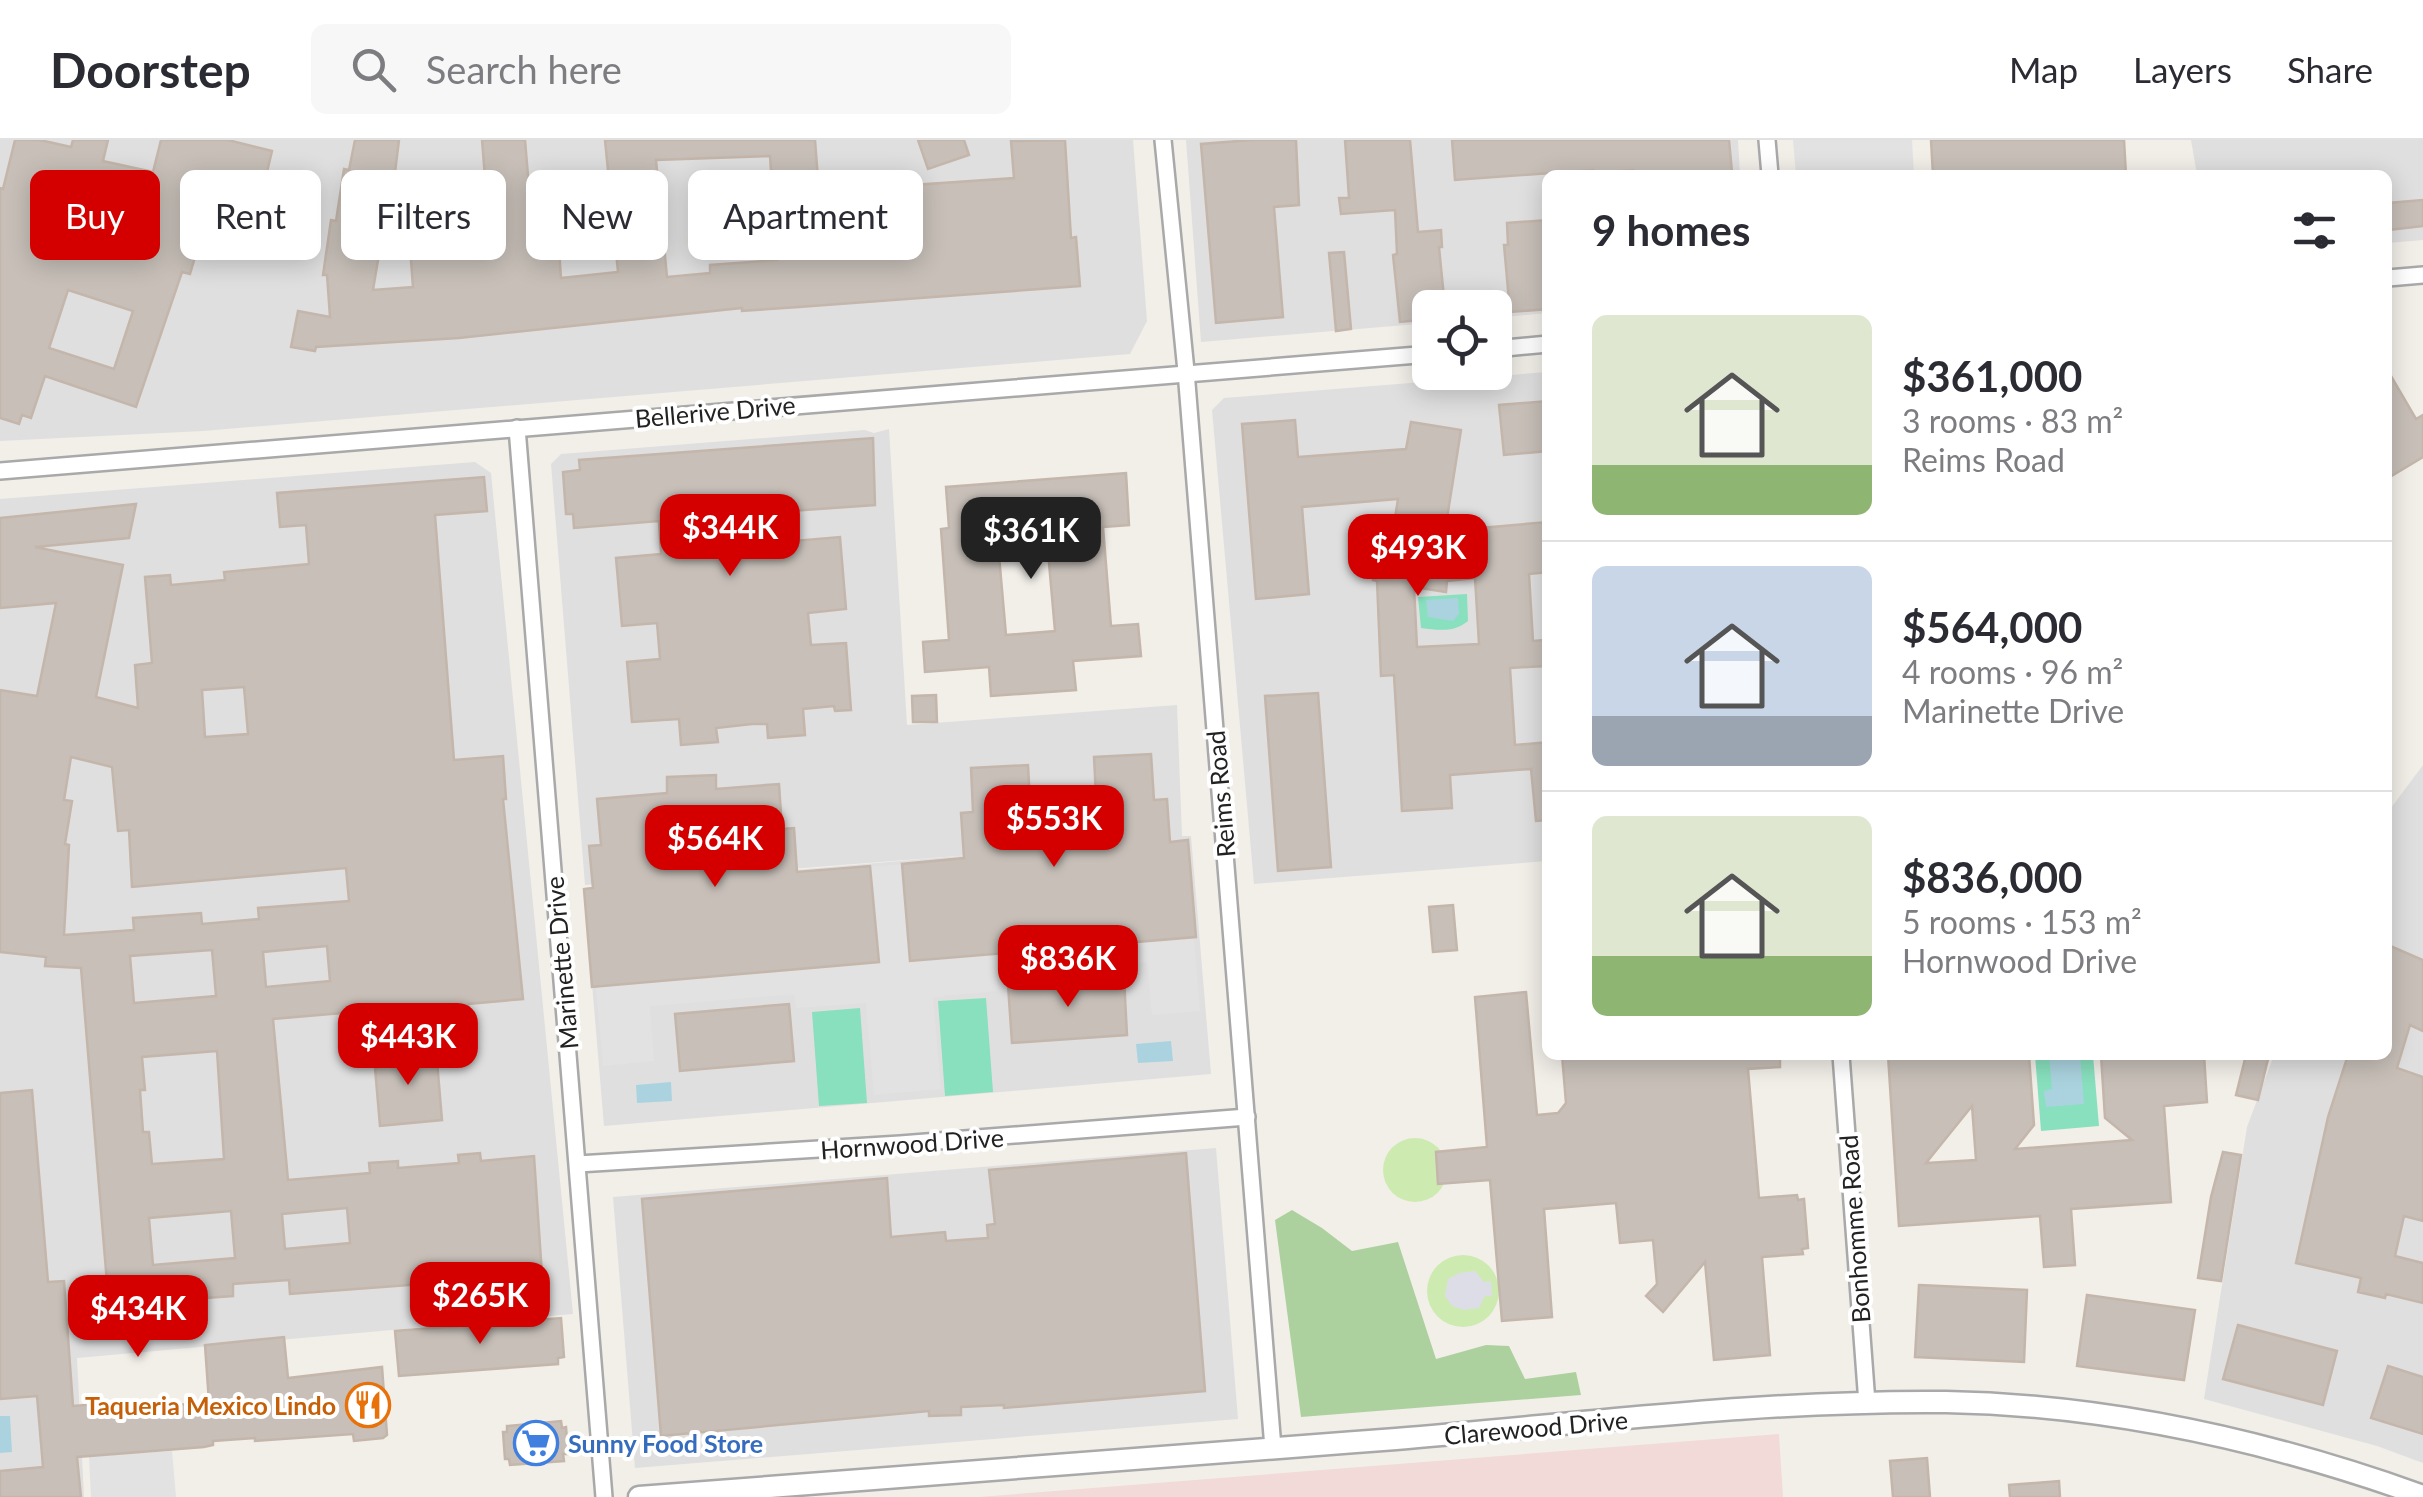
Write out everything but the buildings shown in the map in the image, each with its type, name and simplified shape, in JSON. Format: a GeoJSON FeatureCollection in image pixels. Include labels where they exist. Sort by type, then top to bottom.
{"type":"FeatureCollection","features":[{"type":"Feature","properties":{"kind":"street","name":"Reims Road"},"geometry":{"type":"LineString","coordinates":[[1163,140],[1186,372],[1274,1448]]}},
{"type":"Feature","properties":{"kind":"street"},"geometry":{"type":"LineString","coordinates":[[1767,140],[1770,170]]}},
{"type":"Feature","properties":{"kind":"street"},"geometry":{"type":"LineString","coordinates":[[2392,278],[2423,275]]}},
{"type":"Feature","properties":{"kind":"street"},"geometry":{"type":"LineString","coordinates":[[1512,347],[1542,345]]}},
{"type":"Feature","properties":{"kind":"street","name":"Bellerive Drive"},"geometry":{"type":"LineString","coordinates":[[0,471],[1412,355]]}},
{"type":"Feature","properties":{"kind":"street","name":"Marinette Drive"},"geometry":{"type":"LineString","coordinates":[[517,428],[604,1497]]}},
{"type":"Feature","properties":{"kind":"street","name":"Bonhomme Road"},"geometry":{"type":"LineString","coordinates":[[1841,1060],[1867,1404]]}},
{"type":"Feature","properties":{"kind":"street","name":"Hornwood Drive"},"geometry":{"type":"LineString","coordinates":[[578,1164],[1247,1117]]}},
{"type":"Feature","properties":{"kind":"street","name":"Clarewood Drive"},"geometry":{"type":"LineString","coordinates":[[639,1497],[1750,1409],[1951,1402],[2164,1425],[2311,1458],[2423,1496]]}},
{"type":"Feature","properties":{"kind":"shaded area"},"geometry":{"type":"Polygon","coordinates":[[[0,140],[1133,140],[1147,321],[1130,354],[203,431],[0,441],[0,140]]]}},
{"type":"Feature","properties":{"kind":"shaded area"},"geometry":{"type":"Polygon","coordinates":[[[1186,140],[1738,140],[1740,170],[1542,170],[1542,313],[1512,316],[1512,290],[1412,290],[1412,324],[1201,342],[1186,140]]]}},
{"type":"Feature","properties":{"kind":"shaded area"},"geometry":{"type":"Polygon","coordinates":[[[1793,140],[1912,140],[1914,170],[1796,170],[1793,140]]]}},
{"type":"Feature","properties":{"kind":"shaded area"},"geometry":{"type":"Polygon","coordinates":[[[2191,140],[2423,140],[2423,240],[2392,243],[2392,170],[2196,170],[2191,140]]]}},
{"type":"Feature","properties":{"kind":"shaded area"},"geometry":{"type":"Polygon","coordinates":[[[1542,372],[1542,861],[1254,884],[1212,410],[1224,398],[1412,383],[1412,390],[1512,390],[1512,375],[1542,372]]]}},
{"type":"Feature","properties":{"kind":"shaded area"},"geometry":{"type":"Polygon","coordinates":[[[889,429],[907,725],[1177,705],[1182,836],[1191,836],[1211,1074],[604,1126],[584,888],[983,854],[585,885],[551,464],[561,454],[889,429]]]}},
{"type":"Feature","properties":{"kind":"shaded area"},"geometry":{"type":"Polygon","coordinates":[[[475,462],[491,473],[573,1314],[77,1358],[84,1497],[0,1497],[0,499],[475,462]]]}},
{"type":"Feature","properties":{"kind":"shaded area"},"geometry":{"type":"Polygon","coordinates":[[[2423,765],[2423,1463],[2377,1446],[2204,1399],[2247,1127],[2272,1060],[2392,1060],[2392,807],[2423,765]]]}},
{"type":"Feature","properties":{"kind":"shaded area"},"geometry":{"type":"Polygon","coordinates":[[[1186,841],[1200,1011],[1152,1015],[1147,962],[997,975],[998,991],[933,997],[941,1089],[874,1095],[866,1003],[796,1008],[794,994],[650,1006],[654,1061],[603,1066],[587,890],[1186,841]]]}},
{"type":"Feature","properties":{"kind":"shaded area"},"geometry":{"type":"Polygon","coordinates":[[[1216,1148],[1238,1419],[635,1468],[613,1197],[1216,1148]]]}},
{"type":"Feature","properties":{"kind":"shaded area"},"geometry":{"type":"Polygon","coordinates":[[[1475,1271],[1484,1282],[1491,1281],[1492,1296],[1485,1296],[1479,1308],[1464,1310],[1452,1306],[1445,1296],[1448,1279],[1475,1271]]]}},
{"type":"Feature","properties":{"kind":"shaded area"},"geometry":{"type":"Polygon","coordinates":[[[1779,1434],[1783,1497],[979,1497],[1779,1434]]]}},
{"type":"Feature","properties":{"kind":"shaded area"},"geometry":{"type":"Polygon","coordinates":[[[172,1451],[176,1497],[91,1497],[89,1456],[172,1451]]]}},
{"type":"Feature","properties":{"kind":"green space"},"geometry":{"type":"Polygon","coordinates":[[[1467,594],[1468,621],[1463,625],[1440,630],[1421,628],[1418,597],[1467,594]]]}},
{"type":"Feature","properties":{"kind":"green space"},"geometry":{"type":"Polygon","coordinates":[[[986,998],[993,1092],[945,1096],[938,1001],[986,998]]]}},
{"type":"Feature","properties":{"kind":"green space"},"geometry":{"type":"Polygon","coordinates":[[[860,1008],[867,1103],[819,1106],[812,1012],[860,1008]]]}},
{"type":"Feature","properties":{"kind":"green space"},"geometry":{"type":"Polygon","coordinates":[[[2035,1060],[2093,1060],[2099,1126],[2041,1131],[2035,1060]]]}},
{"type":"Feature","properties":{"kind":"green space"},"geometry":{"type":"Polygon","coordinates":[[[1415,1138],[1438,1147],[1447,1170],[1438,1193],[1415,1202],[1392,1193],[1383,1170],[1392,1147],[1415,1138]]]}},
{"type":"Feature","properties":{"kind":"green space"},"geometry":{"type":"Polygon","coordinates":[[[1292,1210],[1352,1251],[1398,1242],[1436,1359],[1486,1345],[1509,1346],[1525,1379],[1576,1372],[1581,1395],[1301,1417],[1275,1220],[1292,1210]]]}},
{"type":"Feature","properties":{"kind":"green space"},"geometry":{"type":"Polygon","coordinates":[[[1463,1255],[1489,1265],[1499,1291],[1489,1317],[1463,1327],[1437,1317],[1427,1291],[1437,1265],[1463,1255]]]}},
{"type":"Feature","properties":{"kind":"water"},"geometry":{"type":"Polygon","coordinates":[[[1458,598],[1459,614],[1453,621],[1428,617],[1426,600],[1458,598]]]}},
{"type":"Feature","properties":{"kind":"water"},"geometry":{"type":"Polygon","coordinates":[[[1171,1041],[1173,1061],[1138,1063],[1136,1044],[1171,1041]]]}},
{"type":"Feature","properties":{"kind":"water"},"geometry":{"type":"Polygon","coordinates":[[[2049,1060],[2080,1060],[2084,1104],[2046,1107],[2044,1091],[2052,1089],[2049,1060]]]}},
{"type":"Feature","properties":{"kind":"water"},"geometry":{"type":"Polygon","coordinates":[[[671,1082],[672,1101],[637,1103],[636,1085],[671,1082]]]}},
{"type":"Feature","properties":{"kind":"water"},"geometry":{"type":"Polygon","coordinates":[[[0,1416],[10,1416],[12,1452],[0,1453],[0,1416]]]}},
{"type":"Feature","properties":{"kind":"place","name":"Taqueria Mexico Lindo"},"geometry":{"type":"Point","coordinates":[368,1405]}},
{"type":"Feature","properties":{"kind":"place","name":"Sunny Food Store"},"geometry":{"type":"Point","coordinates":[536,1443]}}]}
